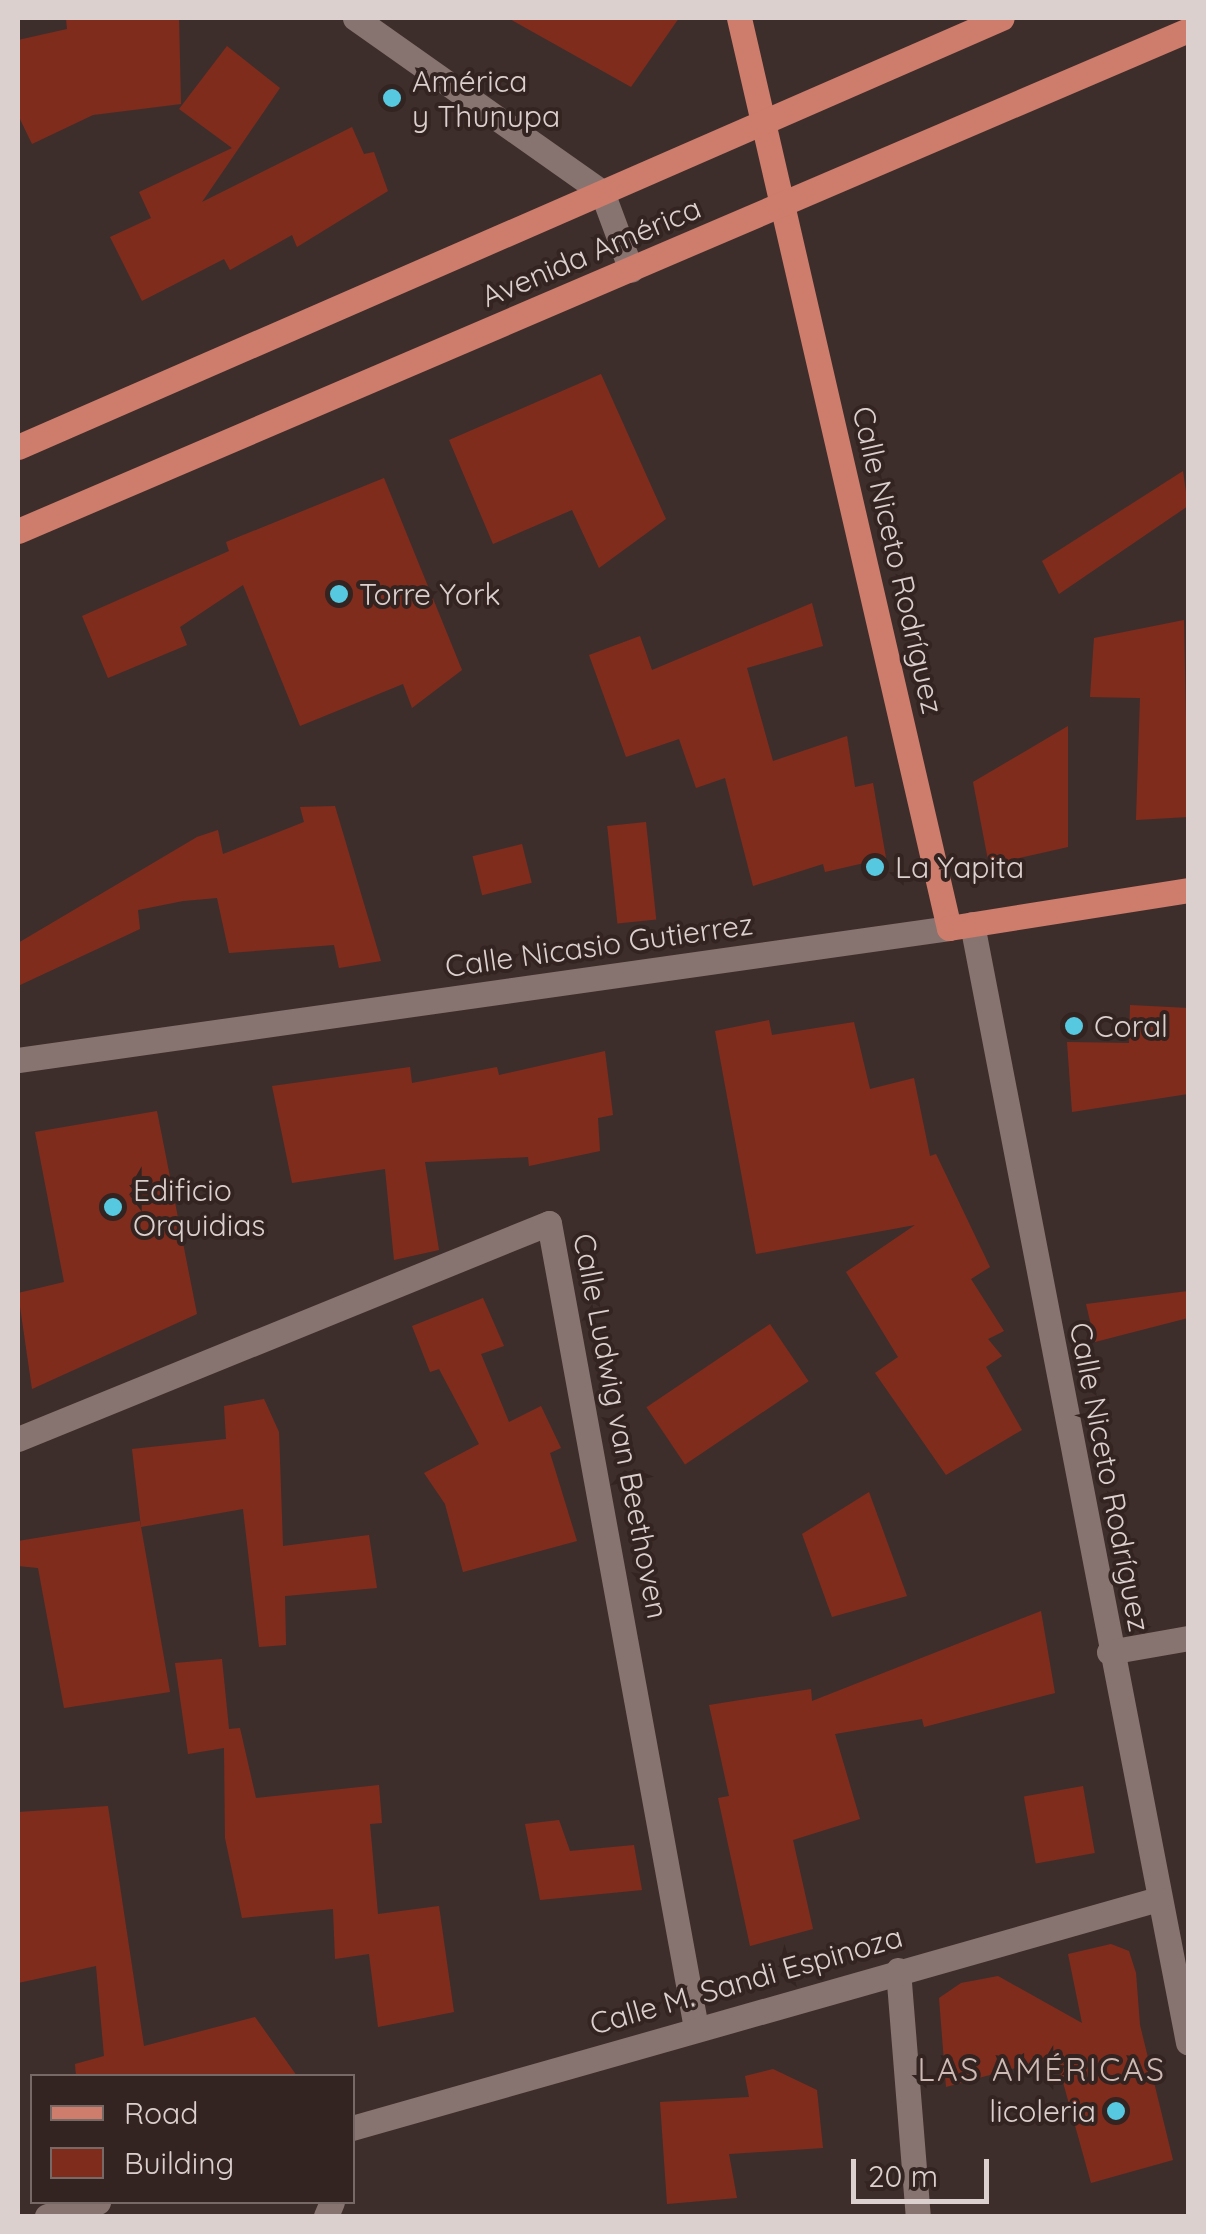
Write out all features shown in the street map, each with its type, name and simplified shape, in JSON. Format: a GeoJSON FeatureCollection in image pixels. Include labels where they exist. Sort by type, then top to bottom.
{"type":"FeatureCollection","features":[{"type":"Feature","properties":{"kind":"main road","name":"Calle Niceto Rodríguez"},"geometry":{"type":"LineString","coordinates":[[739,18],[762,125],[961,926]]}},
{"type":"Feature","properties":{"kind":"main road","name":"Avenida América"},"geometry":{"type":"LineString","coordinates":[[18,447],[1002,18]]}},
{"type":"Feature","properties":{"kind":"main road","name":"Avenida América"},"geometry":{"type":"LineString","coordinates":[[18,531],[783,208],[1188,30]]}},
{"type":"Feature","properties":{"kind":"main road","name":"Calle Nicasio Gutierrez"},"geometry":{"type":"LineString","coordinates":[[961,926],[1188,890]]}},
{"type":"Feature","properties":{"kind":"street"},"geometry":{"type":"LineString","coordinates":[[354,18],[602,192],[631,270]]}},
{"type":"Feature","properties":{"kind":"street","name":"Calle Nicasio Gutierrez"},"geometry":{"type":"LineString","coordinates":[[18,1060],[961,926]]}},
{"type":"Feature","properties":{"kind":"street","name":"Calle Niceto Rodríguez"},"geometry":{"type":"LineString","coordinates":[[961,926],[1188,2042]]}},
{"type":"Feature","properties":{"kind":"street","name":"Calle Ludwig van Beethoven"},"geometry":{"type":"LineString","coordinates":[[18,1439],[549,1224],[696,2028]]}},
{"type":"Feature","properties":{"kind":"street"},"geometry":{"type":"LineString","coordinates":[[1110,1652],[1188,1638]]}},
{"type":"Feature","properties":{"kind":"street","name":"Calle M. Sandi Espinoza"},"geometry":{"type":"LineString","coordinates":[[357,2127],[1158,1899]]}},
{"type":"Feature","properties":{"kind":"street"},"geometry":{"type":"LineString","coordinates":[[898,1970],[918,2216]]}},
{"type":"Feature","properties":{"kind":"street"},"geometry":{"type":"LineString","coordinates":[[46,2216],[91,2204]]}},
{"type":"Feature","properties":{"kind":"building"},"geometry":{"type":"Polygon","coordinates":[[[66,18],[179,18],[181,104],[93,115],[32,144],[18,115],[18,40],[67,29],[66,18]]]}},
{"type":"Feature","properties":{"kind":"building"},"geometry":{"type":"Polygon","coordinates":[[[508,18],[679,18],[631,87],[508,18]]]}},
{"type":"Feature","properties":{"kind":"building"},"geometry":{"type":"Polygon","coordinates":[[[227,46],[280,88],[202,202],[352,127],[364,154],[374,152],[388,191],[297,247],[292,235],[230,270],[224,259],[142,301],[110,237],[151,218],[139,192],[232,148],[179,109],[227,46]]]}},
{"type":"Feature","properties":{"kind":"building"},"geometry":{"type":"Polygon","coordinates":[[[601,374],[666,519],[599,568],[572,510],[493,544],[449,440],[601,374]]]}},
{"type":"Feature","properties":{"kind":"building"},"geometry":{"type":"Polygon","coordinates":[[[1183,471],[1188,506],[1059,594],[1042,561],[1183,471]]]}},
{"type":"Feature","properties":{"kind":"building","name":"Torre York"},"geometry":{"type":"Polygon","coordinates":[[[384,478],[462,670],[412,708],[403,684],[300,726],[243,585],[180,627],[187,645],[108,678],[82,616],[229,551],[226,542],[384,478]]]}},
{"type":"Feature","properties":{"kind":"building"},"geometry":{"type":"Polygon","coordinates":[[[812,603],[823,646],[747,668],[773,761],[847,736],[855,787],[873,783],[886,858],[825,872],[823,864],[753,886],[725,778],[696,788],[679,739],[626,757],[589,655],[640,636],[652,670],[812,603]]]}},
{"type":"Feature","properties":{"kind":"building"},"geometry":{"type":"Polygon","coordinates":[[[1184,620],[1188,817],[1136,820],[1140,698],[1090,697],[1094,638],[1184,620]]]}},
{"type":"Feature","properties":{"kind":"building"},"geometry":{"type":"Polygon","coordinates":[[[1068,726],[1068,847],[989,865],[973,782],[1068,726]]]}},
{"type":"Feature","properties":{"kind":"building"},"geometry":{"type":"Polygon","coordinates":[[[335,806],[381,961],[339,968],[334,945],[229,953],[217,898],[138,910],[140,929],[18,986],[18,943],[197,837],[218,830],[223,854],[304,822],[300,807],[335,806]]]}},
{"type":"Feature","properties":{"kind":"building"},"geometry":{"type":"Polygon","coordinates":[[[646,822],[656,919],[617,924],[607,826],[646,822]]]}},
{"type":"Feature","properties":{"kind":"building"},"geometry":{"type":"Polygon","coordinates":[[[522,844],[532,883],[482,895],[473,856],[522,844]]]}},
{"type":"Feature","properties":{"kind":"building"},"geometry":{"type":"Polygon","coordinates":[[[1130,1005],[1188,1008],[1188,1094],[1072,1112],[1067,1042],[1129,1043],[1130,1005]]]}},
{"type":"Feature","properties":{"kind":"building"},"geometry":{"type":"Polygon","coordinates":[[[769,1020],[772,1035],[854,1022],[870,1089],[914,1078],[930,1156],[936,1154],[990,1267],[971,1279],[1004,1331],[988,1339],[1002,1356],[986,1367],[1022,1430],[946,1475],[875,1373],[898,1357],[846,1272],[915,1225],[756,1254],[715,1031],[769,1020]]]}},
{"type":"Feature","properties":{"kind":"building"},"geometry":{"type":"Polygon","coordinates":[[[605,1051],[613,1115],[598,1118],[600,1151],[529,1166],[528,1157],[425,1162],[439,1250],[394,1260],[385,1169],[292,1183],[272,1086],[410,1067],[412,1083],[497,1067],[499,1075],[605,1051]]]}},
{"type":"Feature","properties":{"kind":"building","name":"Edificio Orquidias"},"geometry":{"type":"Polygon","coordinates":[[[157,1111],[197,1314],[32,1389],[18,1293],[64,1282],[35,1132],[157,1111]]]}},
{"type":"Feature","properties":{"kind":"building"},"geometry":{"type":"Polygon","coordinates":[[[1188,1291],[1188,1318],[1095,1342],[1086,1304],[1188,1291]]]}},
{"type":"Feature","properties":{"kind":"building"},"geometry":{"type":"Polygon","coordinates":[[[483,1298],[504,1346],[481,1354],[509,1422],[541,1406],[561,1448],[550,1453],[577,1541],[463,1572],[445,1504],[424,1473],[479,1444],[439,1369],[430,1372],[412,1326],[483,1298]]]}},
{"type":"Feature","properties":{"kind":"building"},"geometry":{"type":"Polygon","coordinates":[[[770,1324],[809,1381],[685,1465],[646,1407],[770,1324]]]}},
{"type":"Feature","properties":{"kind":"building"},"geometry":{"type":"Polygon","coordinates":[[[264,1399],[279,1432],[283,1546],[369,1535],[377,1588],[285,1596],[286,1645],[259,1647],[243,1509],[141,1527],[132,1449],[226,1439],[224,1406],[264,1399]]]}},
{"type":"Feature","properties":{"kind":"building"},"geometry":{"type":"Polygon","coordinates":[[[869,1492],[907,1596],[832,1617],[802,1534],[869,1492]]]}},
{"type":"Feature","properties":{"kind":"building"},"geometry":{"type":"Polygon","coordinates":[[[140,1521],[170,1692],[64,1708],[38,1568],[18,1566],[18,1541],[140,1521]]]}},
{"type":"Feature","properties":{"kind":"building"},"geometry":{"type":"Polygon","coordinates":[[[1041,1611],[1055,1693],[924,1727],[922,1719],[835,1734],[860,1819],[793,1840],[813,1929],[750,1946],[718,1798],[729,1796],[709,1705],[811,1689],[812,1701],[1041,1611]]]}},
{"type":"Feature","properties":{"kind":"building"},"geometry":{"type":"Polygon","coordinates":[[[222,1659],[229,1729],[240,1728],[256,1798],[379,1785],[382,1823],[370,1824],[378,1914],[439,1906],[454,2012],[378,2027],[369,1954],[335,1959],[333,1909],[242,1918],[225,1838],[224,1748],[188,1754],[175,1663],[222,1659]]]}},
{"type":"Feature","properties":{"kind":"building"},"geometry":{"type":"Polygon","coordinates":[[[1083,1786],[1095,1853],[1036,1863],[1024,1796],[1083,1786]]]}},
{"type":"Feature","properties":{"kind":"building"},"geometry":{"type":"Polygon","coordinates":[[[108,1806],[144,2046],[255,2017],[296,2074],[76,2074],[75,2064],[104,2056],[96,1966],[18,1983],[18,1812],[108,1806]]]}},
{"type":"Feature","properties":{"kind":"building"},"geometry":{"type":"Polygon","coordinates":[[[559,1820],[570,1851],[634,1845],[642,1890],[540,1900],[525,1824],[559,1820]]]}},
{"type":"Feature","properties":{"kind":"building"},"geometry":{"type":"Polygon","coordinates":[[[1111,1944],[1129,1951],[1136,1973],[1140,2025],[1173,2160],[1091,2183],[1056,2057],[946,2087],[939,1998],[961,1983],[998,1976],[1082,2023],[1068,1954],[1111,1944]]]}},
{"type":"Feature","properties":{"kind":"building"},"geometry":{"type":"Polygon","coordinates":[[[773,2069],[817,2090],[823,2148],[729,2154],[737,2198],[667,2204],[660,2102],[749,2097],[745,2076],[773,2069]]]}},
{"type":"Feature","properties":{"kind":"place","name":"América y Thunupa"},"geometry":{"type":"Point","coordinates":[392,98]}},
{"type":"Feature","properties":{"kind":"place","name":"Torre York"},"geometry":{"type":"Point","coordinates":[339,594]}},
{"type":"Feature","properties":{"kind":"place","name":"La Yapita"},"geometry":{"type":"Point","coordinates":[875,867]}},
{"type":"Feature","properties":{"kind":"place","name":"Coral"},"geometry":{"type":"Point","coordinates":[1074,1026]}},
{"type":"Feature","properties":{"kind":"place","name":"Edificio Orquidias"},"geometry":{"type":"Point","coordinates":[113,1207]}},
{"type":"Feature","properties":{"kind":"place","name":"licoleria"},"geometry":{"type":"Point","coordinates":[1116,2111]}},
{"type":"Feature","properties":{"kind":"district","name":"LAS AMÉRICAS"},"geometry":{"type":"Point","coordinates":[1042,2069]}}]}
